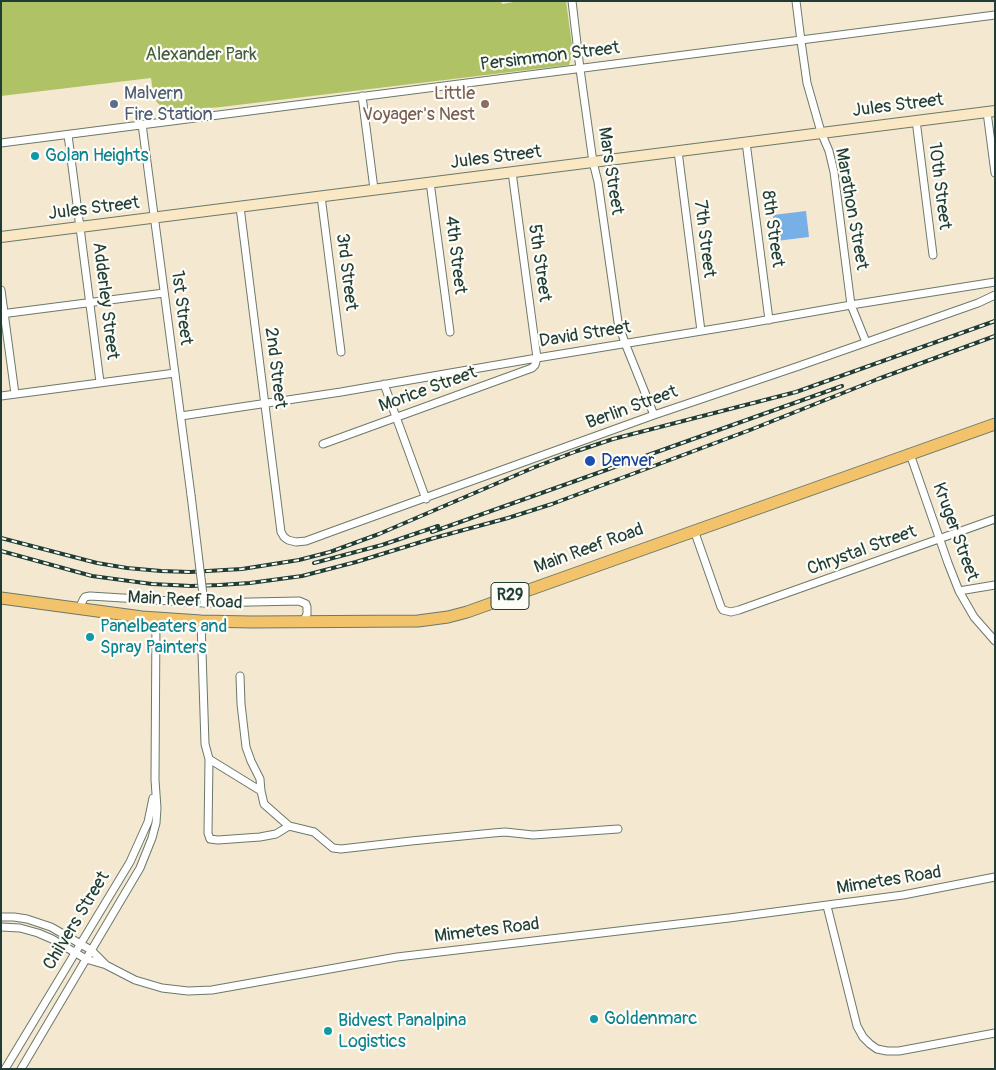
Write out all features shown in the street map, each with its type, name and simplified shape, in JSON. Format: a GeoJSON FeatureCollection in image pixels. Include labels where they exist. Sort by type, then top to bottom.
{"type":"FeatureCollection","features":[{"type":"Feature","properties":{"kind":"main road","name":"Jules Street"},"geometry":{"type":"LineString","coordinates":[[1,237],[991,111]]}},
{"type":"Feature","properties":{"kind":"main road","name":"Main Reef Road"},"geometry":{"type":"LineString","coordinates":[[1,598],[156,618],[201,621],[418,621],[459,614],[995,424]]}},
{"type":"Feature","properties":{"kind":"street","name":"Mars Street"},"geometry":{"type":"LineString","coordinates":[[572,1],[593,162],[598,182],[618,322],[654,416]]}},
{"type":"Feature","properties":{"kind":"street","name":"Marathon Street"},"geometry":{"type":"LineString","coordinates":[[796,1],[807,83],[834,172],[851,305]]}},
{"type":"Feature","properties":{"kind":"street","name":"Persimmon Street"},"geometry":{"type":"LineString","coordinates":[[1,143],[995,15]]}},
{"type":"Feature","properties":{"kind":"street"},"geometry":{"type":"LineString","coordinates":[[362,96],[374,189]]}},
{"type":"Feature","properties":{"kind":"street"},"geometry":{"type":"LineString","coordinates":[[991,111],[995,173]]}},
{"type":"Feature","properties":{"kind":"street","name":"10th Street"},"geometry":{"type":"LineString","coordinates":[[916,120],[933,255]]}},
{"type":"Feature","properties":{"kind":"street","name":"1st Street"},"geometry":{"type":"LineString","coordinates":[[142,124],[204,603]]}},
{"type":"Feature","properties":{"kind":"street","name":"Adderley Street"},"geometry":{"type":"LineString","coordinates":[[68,135],[100,382]]}},
{"type":"Feature","properties":{"kind":"street","name":"8th Street"},"geometry":{"type":"LineString","coordinates":[[746,142],[769,320]]}},
{"type":"Feature","properties":{"kind":"street","name":"7th Street"},"geometry":{"type":"LineString","coordinates":[[678,151],[701,331]]}},
{"type":"Feature","properties":{"kind":"street","name":"5th Street"},"geometry":{"type":"LineString","coordinates":[[512,172],[537,358]]}},
{"type":"Feature","properties":{"kind":"street","name":"4th Street"},"geometry":{"type":"LineString","coordinates":[[430,182],[450,332]]}},
{"type":"Feature","properties":{"kind":"street","name":"3rd Street"},"geometry":{"type":"LineString","coordinates":[[321,196],[341,352]]}},
{"type":"Feature","properties":{"kind":"street","name":"2nd Street"},"geometry":{"type":"LineString","coordinates":[[240,207],[281,532]]}},
{"type":"Feature","properties":{"kind":"street","name":"David Street"},"geometry":{"type":"LineString","coordinates":[[180,416],[341,392],[995,282]]}},
{"type":"Feature","properties":{"kind":"street"},"geometry":{"type":"LineString","coordinates":[[1,290],[16,394]]}},
{"type":"Feature","properties":{"kind":"street"},"geometry":{"type":"LineString","coordinates":[[3,314],[164,293]]}},
{"type":"Feature","properties":{"kind":"street","name":"Berlin Street"},"geometry":{"type":"LineString","coordinates":[[281,532],[288,540],[301,542],[978,303],[995,295]]}},
{"type":"Feature","properties":{"kind":"street"},"geometry":{"type":"LineString","coordinates":[[851,305],[866,342]]}},
{"type":"Feature","properties":{"kind":"street","name":"Morice Street"},"geometry":{"type":"LineString","coordinates":[[323,444],[532,368],[537,358]]}},
{"type":"Feature","properties":{"kind":"street"},"geometry":{"type":"LineString","coordinates":[[500,365],[505,378]]}},
{"type":"Feature","properties":{"kind":"street"},"geometry":{"type":"LineString","coordinates":[[1,396],[175,373]]}},
{"type":"Feature","properties":{"kind":"street"},"geometry":{"type":"LineString","coordinates":[[384,384],[426,498]]}},
{"type":"Feature","properties":{"kind":"street","name":"Kruger Street"},"geometry":{"type":"LineString","coordinates":[[910,454],[939,539],[960,591],[974,617],[995,641]]}},
{"type":"Feature","properties":{"kind":"street","name":"Chrystal Street"},"geometry":{"type":"LineString","coordinates":[[694,530],[721,607],[723,610],[735,612],[995,519]]}},
{"type":"Feature","properties":{"kind":"street"},"geometry":{"type":"LineString","coordinates":[[960,591],[995,585]]}},
{"type":"Feature","properties":{"kind":"street"},"geometry":{"type":"LineString","coordinates":[[79,609],[83,600],[90,596],[204,603],[299,601],[306,604],[307,607],[307,614],[303,622]]}},
{"type":"Feature","properties":{"kind":"street","name":"Chilvers Street"},"geometry":{"type":"LineString","coordinates":[[21,1069],[140,868],[149,847],[156,817],[156,618]]}},
{"type":"Feature","properties":{"kind":"street"},"geometry":{"type":"LineString","coordinates":[[201,621],[205,744],[209,759],[208,834],[210,839],[226,840],[260,837],[276,834],[289,826]]}},
{"type":"Feature","properties":{"kind":"street"},"geometry":{"type":"LineString","coordinates":[[240,676],[246,747],[250,761],[260,779],[264,804],[289,826],[314,832],[330,846],[338,849],[411,840],[505,832],[533,836],[618,829]]}},
{"type":"Feature","properties":{"kind":"street"},"geometry":{"type":"LineString","coordinates":[[209,759],[261,791]]}},
{"type":"Feature","properties":{"kind":"street","name":"Chilvers Street"},"geometry":{"type":"LineString","coordinates":[[4,1069],[130,862],[143,836],[150,814],[155,780]]}},
{"type":"Feature","properties":{"kind":"street","name":"Mimetes Road"},"geometry":{"type":"LineString","coordinates":[[1,917],[14,917],[39,922],[91,950],[106,964],[135,980],[155,986],[188,991],[212,990],[397,957],[827,906],[924,892],[995,877]]}},
{"type":"Feature","properties":{"kind":"street"},"geometry":{"type":"LineString","coordinates":[[827,906],[857,1026],[863,1037],[870,1044],[877,1049],[887,1052],[899,1051],[995,1033]]}},
{"type":"Feature","properties":{"kind":"street"},"geometry":{"type":"LineString","coordinates":[[1,927],[20,928],[38,932],[52,938],[86,959],[106,964]]}},
{"type":"Feature","properties":{"kind":"green space","name":"Alexander Park"},"geometry":{"type":"Polygon","coordinates":[[[1,1],[501,1],[502,4],[519,1],[566,1],[573,52],[569,65],[166,112],[154,99],[151,78],[1,96],[1,1]]]}},
{"type":"Feature","properties":{"kind":"water"},"geometry":{"type":"Polygon","coordinates":[[[806,211],[809,237],[776,241],[773,215],[806,211]]]}},
{"type":"Feature","properties":{"kind":"railway"},"geometry":{"type":"LineString","coordinates":[[1,538],[97,563],[161,571],[190,572],[242,569],[299,560],[330,552],[379,534],[577,451],[613,439],[796,392],[995,321]]}},
{"type":"Feature","properties":{"kind":"railway"},"geometry":{"type":"LineString","coordinates":[[1,551],[92,576],[152,584],[220,585],[302,576],[552,504],[995,336]]}},
{"type":"Feature","properties":{"kind":"railway"},"geometry":{"type":"LineString","coordinates":[[432,532],[842,386]]}},
{"type":"Feature","properties":{"kind":"railway"},"geometry":{"type":"LineString","coordinates":[[314,563],[382,545],[438,526]]}},
{"type":"Feature","properties":{"kind":"place","name":"Malvern Fire Station"},"geometry":{"type":"Point","coordinates":[114,104]}},
{"type":"Feature","properties":{"kind":"place","name":"Little Voyager's Nest"},"geometry":{"type":"Point","coordinates":[485,104]}},
{"type":"Feature","properties":{"kind":"place","name":"Golan Heights"},"geometry":{"type":"Point","coordinates":[35,156]}},
{"type":"Feature","properties":{"kind":"place","name":"Denver"},"geometry":{"type":"Point","coordinates":[590,461]}},
{"type":"Feature","properties":{"kind":"place","name":"Panelbeaters and Spray Painters"},"geometry":{"type":"Point","coordinates":[90,637]}},
{"type":"Feature","properties":{"kind":"place","name":"Goldenmarc"},"geometry":{"type":"Point","coordinates":[594,1019]}},
{"type":"Feature","properties":{"kind":"place","name":"Bidvest Panalpina Logistics"},"geometry":{"type":"Point","coordinates":[328,1031]}}]}
